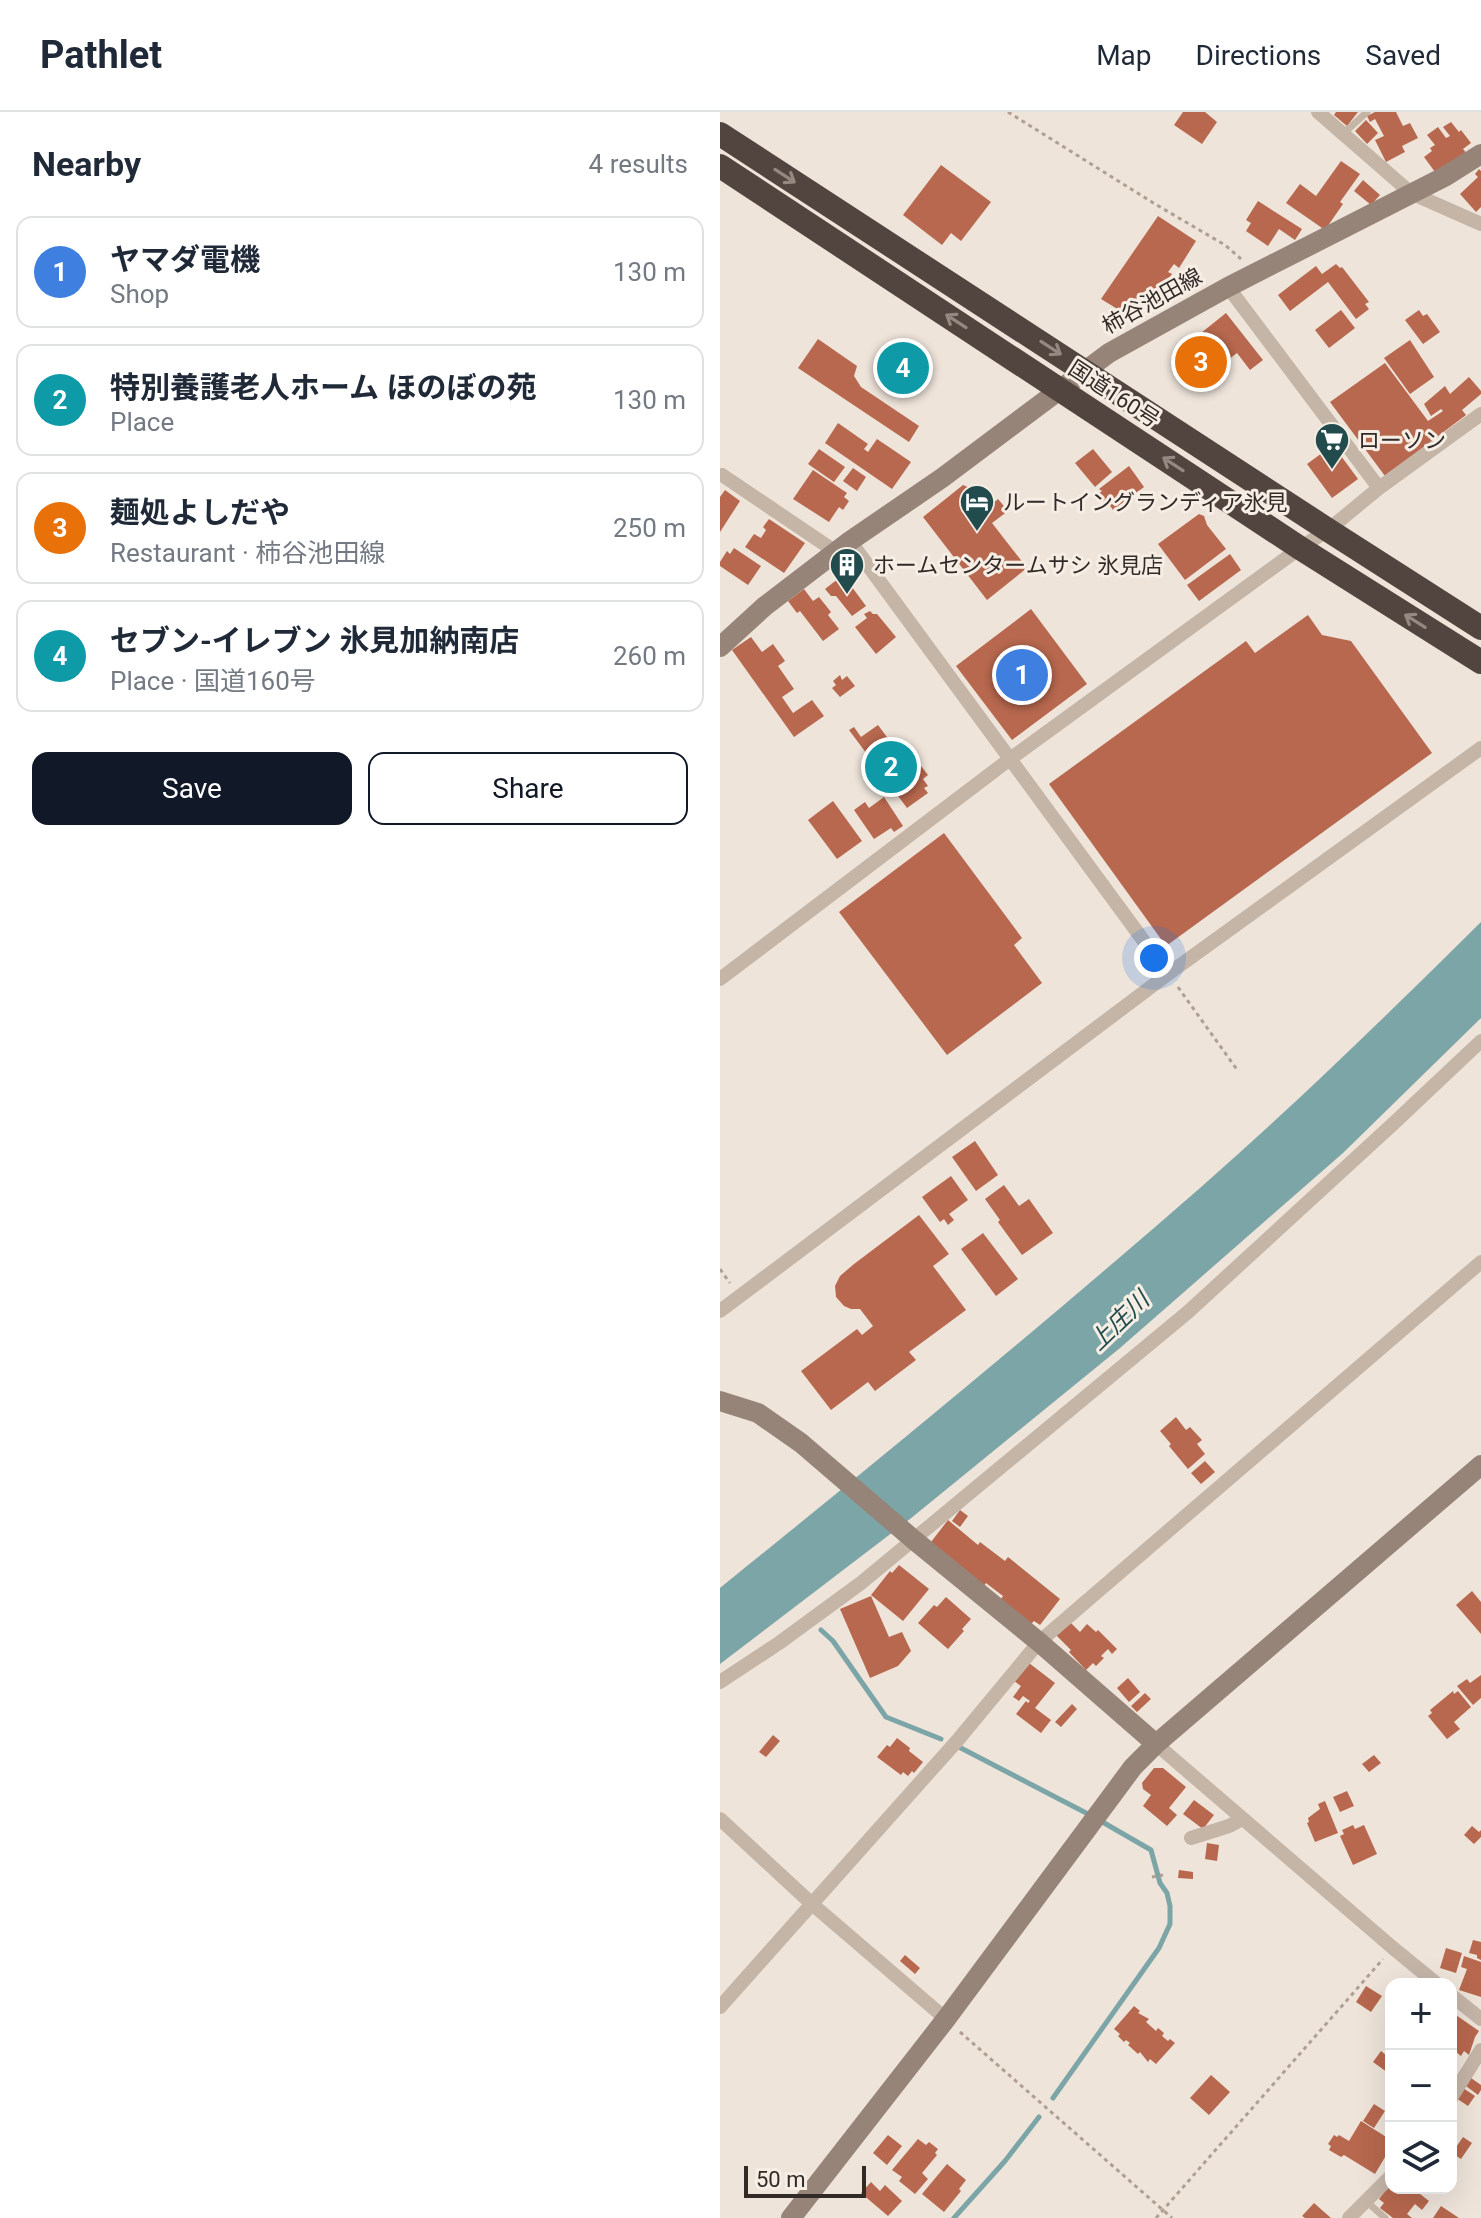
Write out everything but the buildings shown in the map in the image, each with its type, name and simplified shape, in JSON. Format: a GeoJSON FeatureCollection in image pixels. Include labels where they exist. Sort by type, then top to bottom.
{"type":"FeatureCollection","features":[{"type":"Feature","properties":{"kind":"highway","name":"国道160号"},"geometry":{"type":"LineString","coordinates":[[720,134],[1481,628]]}},
{"type":"Feature","properties":{"kind":"highway","name":"国道160号"},"geometry":{"type":"LineString","coordinates":[[720,166],[1300,548],[1481,662]]}},
{"type":"Feature","properties":{"kind":"street"},"geometry":{"type":"LineString","coordinates":[[1318,112],[1411,193],[1481,224]]}},
{"type":"Feature","properties":{"kind":"street","name":"柿谷池田線"},"geometry":{"type":"LineString","coordinates":[[720,647],[765,606],[843,546],[1135,337],[1446,176],[1481,154]]}},
{"type":"Feature","properties":{"kind":"street"},"geometry":{"type":"LineString","coordinates":[[1228,287],[1379,488]]}},
{"type":"Feature","properties":{"kind":"street"},"geometry":{"type":"LineString","coordinates":[[720,979],[1010,759],[1328,530],[1379,488],[1481,414]]}},
{"type":"Feature","properties":{"kind":"street"},"geometry":{"type":"LineString","coordinates":[[722,475],[843,546],[1010,759],[1168,974]]}},
{"type":"Feature","properties":{"kind":"street"},"geometry":{"type":"LineString","coordinates":[[720,1311],[1168,974],[1481,748]]}},
{"type":"Feature","properties":{"kind":"street"},"geometry":{"type":"LineString","coordinates":[[720,1682],[861,1583],[1188,1312],[1481,1041]]}},
{"type":"Feature","properties":{"kind":"street"},"geometry":{"type":"LineString","coordinates":[[720,2007],[957,1741],[1039,1642],[1481,1262]]}},
{"type":"Feature","properties":{"kind":"street"},"geometry":{"type":"LineString","coordinates":[[720,1401],[758,1413],[801,1443],[1039,1642],[1430,1978]]}},
{"type":"Feature","properties":{"kind":"street"},"geometry":{"type":"LineString","coordinates":[[791,2218],[946,2019],[1133,1767],[1481,1465]]}},
{"type":"Feature","properties":{"kind":"street"},"geometry":{"type":"LineString","coordinates":[[720,1819],[812,1904],[946,2019]]}},
{"type":"Feature","properties":{"kind":"street"},"geometry":{"type":"LineString","coordinates":[[1191,1838],[1242,1819]]}},
{"type":"Feature","properties":{"kind":"street"},"geometry":{"type":"LineString","coordinates":[[1457,2000],[1481,2019]]}},
{"type":"Feature","properties":{"kind":"street"},"geometry":{"type":"LineString","coordinates":[[1457,2088],[1481,2050]]}},
{"type":"Feature","properties":{"kind":"street"},"geometry":{"type":"LineString","coordinates":[[1349,2218],[1385,2182]]}},
{"type":"Feature","properties":{"kind":"lane"},"geometry":{"type":"LineString","coordinates":[[1344,133],[1367,112]]}},
{"type":"Feature","properties":{"kind":"lane"},"geometry":{"type":"LineString","coordinates":[[1366,2201],[1385,2218]]}},
{"type":"Feature","properties":{"kind":"path"},"geometry":{"type":"LineString","coordinates":[[1008,112],[1225,245],[1255,273]]}},
{"type":"Feature","properties":{"kind":"path"},"geometry":{"type":"LineString","coordinates":[[1168,974],[1238,1071]]}},
{"type":"Feature","properties":{"kind":"path"},"geometry":{"type":"LineString","coordinates":[[720,1269],[740,1296]]}},
{"type":"Feature","properties":{"kind":"path"},"geometry":{"type":"LineString","coordinates":[[1152,1877],[1163,1875]]}},
{"type":"Feature","properties":{"kind":"path"},"geometry":{"type":"LineString","coordinates":[[1156,2218],[1393,1948]]}},
{"type":"Feature","properties":{"kind":"path"},"geometry":{"type":"LineString","coordinates":[[946,2019],[1172,2218]]}},
{"type":"Feature","properties":{"kind":"water","name":"上庄川"},"geometry":{"type":"Polygon","coordinates":[[[1481,922],[1481,1018],[1343,1153],[1120,1348],[910,1519],[720,1664],[720,1588],[1082,1290],[1200,1188],[1377,1024],[1481,922]]]}},
{"type":"Feature","properties":{"kind":"waterway"},"geometry":{"type":"LineString","coordinates":[[821,1630],[833,1641],[886,1717],[941,1739]]}},
{"type":"Feature","properties":{"kind":"waterway"},"geometry":{"type":"LineString","coordinates":[[957,1746],[1090,1815]]}},
{"type":"Feature","properties":{"kind":"waterway"},"geometry":{"type":"LineString","coordinates":[[1053,2098],[1159,1948],[1170,1924],[1167,1893],[1160,1883],[1151,1850],[1099,1820]]}},
{"type":"Feature","properties":{"kind":"waterway"},"geometry":{"type":"LineString","coordinates":[[954,2218],[1039,2117]]}},
{"type":"Feature","properties":{"kind":"place","name":"麺処よしだや"},"geometry":{"type":"Point","coordinates":[1201,362]}},
{"type":"Feature","properties":{"kind":"place","name":"セブン-イレブン 氷見加納南店"},"geometry":{"type":"Point","coordinates":[903,368]}},
{"type":"Feature","properties":{"kind":"place","name":"ローソン"},"geometry":{"type":"Point","coordinates":[1332,471]}},
{"type":"Feature","properties":{"kind":"place","name":"ルートイングランディア氷見"},"geometry":{"type":"Point","coordinates":[977,533]}},
{"type":"Feature","properties":{"kind":"place","name":"ホームセンタームサシ 氷見店"},"geometry":{"type":"Point","coordinates":[847,596]}},
{"type":"Feature","properties":{"kind":"place","name":"ヤマダ電機"},"geometry":{"type":"Point","coordinates":[1022,675]}},
{"type":"Feature","properties":{"kind":"place","name":"特別養護老人ホーム ほのぼの苑"},"geometry":{"type":"Point","coordinates":[891,767]}}]}
